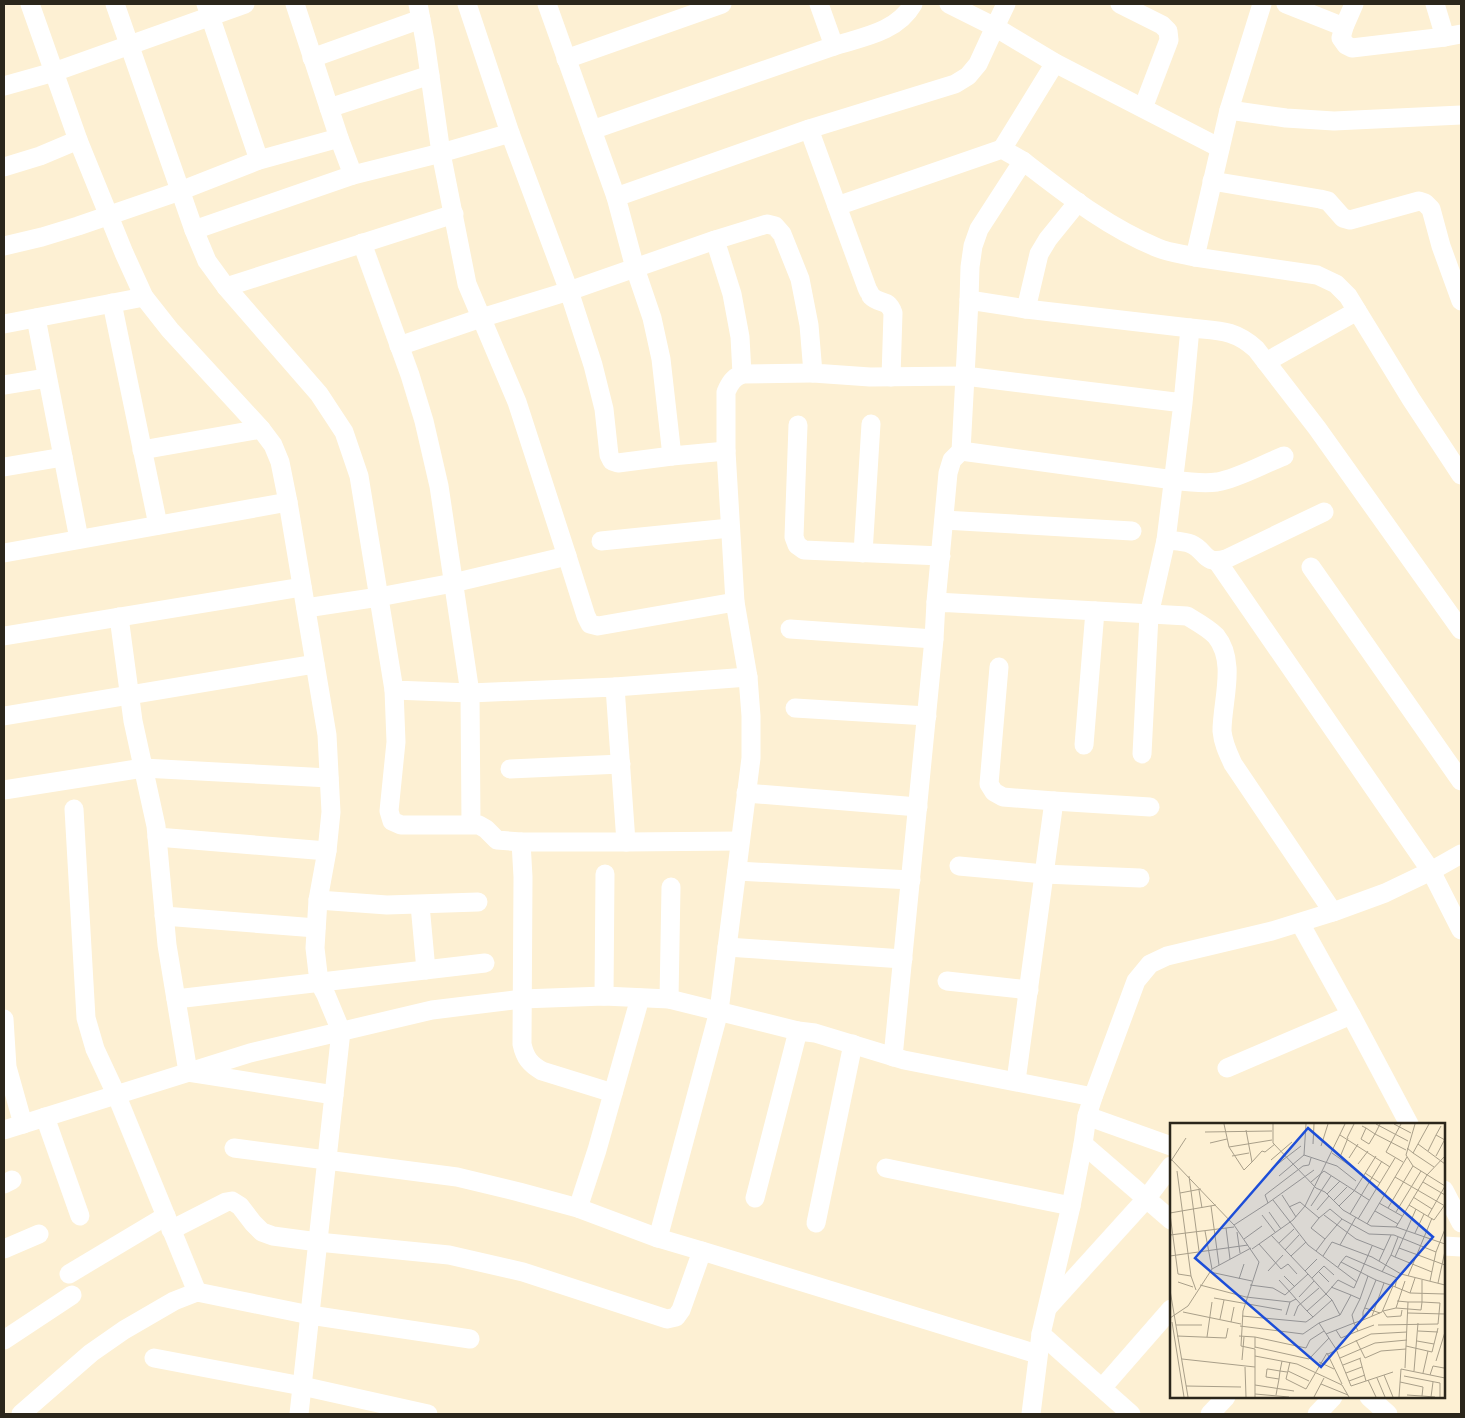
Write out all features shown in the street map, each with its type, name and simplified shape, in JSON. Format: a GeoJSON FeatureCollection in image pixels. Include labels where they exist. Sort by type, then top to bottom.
{"type":"FeatureCollection","features":[{"type":"Feature","properties":{"kind":"street"},"geometry":{"type":"LineString","coordinates":[[30,4],[78,140],[144,297],[170,330],[261,429],[273,445],[280,462],[288,502],[327,735],[331,812],[327,851],[318,900],[315,948],[319,982],[341,1031],[299,1414]]}},
{"type":"Feature","properties":{"kind":"street"},"geometry":{"type":"LineString","coordinates":[[115,4],[207,262],[226,287],[319,394],[344,432],[359,476],[394,690],[396,742],[389,811],[392,821],[401,825],[479,825],[497,840],[521,842],[740,841]]}},
{"type":"Feature","properties":{"kind":"street"},"geometry":{"type":"LineString","coordinates":[[4,86],[54,72],[130,46],[208,10],[244,4]]}},
{"type":"Feature","properties":{"kind":"street"},"geometry":{"type":"LineString","coordinates":[[295,4],[353,175]]}},
{"type":"Feature","properties":{"kind":"street"},"geometry":{"type":"LineString","coordinates":[[467,4],[510,133],[569,291],[593,365],[604,409],[608,455],[612,462],[618,464],[726,451]]}},
{"type":"Feature","properties":{"kind":"street"},"geometry":{"type":"LineString","coordinates":[[547,4],[616,198],[635,268],[652,318],[661,359],[672,456]]}},
{"type":"Feature","properties":{"kind":"street"},"geometry":{"type":"LineString","coordinates":[[566,59],[722,4]]}},
{"type":"Feature","properties":{"kind":"street"},"geometry":{"type":"LineString","coordinates":[[818,4],[834,46]]}},
{"type":"Feature","properties":{"kind":"street"},"geometry":{"type":"LineString","coordinates":[[592,130],[834,46],[875,34],[895,24],[908,12],[913,4]]}},
{"type":"Feature","properties":{"kind":"street"},"geometry":{"type":"LineString","coordinates":[[949,4],[995,27],[1055,63],[1220,148]]}},
{"type":"Feature","properties":{"kind":"street"},"geometry":{"type":"LineString","coordinates":[[616,198],[809,129],[955,84],[968,76],[978,64],[1006,4]]}},
{"type":"Feature","properties":{"kind":"street"},"geometry":{"type":"LineString","coordinates":[[1120,4],[1162,25],[1168,31],[1169,40],[1143,108]]}},
{"type":"Feature","properties":{"kind":"street"},"geometry":{"type":"LineString","coordinates":[[1195,257],[1229,110],[1262,4]]}},
{"type":"Feature","properties":{"kind":"street"},"geometry":{"type":"LineString","coordinates":[[1286,4],[1344,26]]}},
{"type":"Feature","properties":{"kind":"street"},"geometry":{"type":"LineString","coordinates":[[1354,4],[1341,38],[1346,45],[1352,48],[1453,36],[1435,4]]}},
{"type":"Feature","properties":{"kind":"street"},"geometry":{"type":"LineString","coordinates":[[208,10],[259,160]]}},
{"type":"Feature","properties":{"kind":"street"},"geometry":{"type":"LineString","coordinates":[[312,58],[419,11],[442,153],[467,284],[517,402],[590,624],[598,626],[735,602]]}},
{"type":"Feature","properties":{"kind":"street"},"geometry":{"type":"LineString","coordinates":[[837,206],[1002,148],[1055,63]]}},
{"type":"Feature","properties":{"kind":"street"},"geometry":{"type":"LineString","coordinates":[[329,108],[430,74]]}},
{"type":"Feature","properties":{"kind":"street"},"geometry":{"type":"LineString","coordinates":[[1229,110],[1286,118],[1334,121],[1461,115]]}},
{"type":"Feature","properties":{"kind":"street"},"geometry":{"type":"LineString","coordinates":[[809,129],[866,288],[871,296],[886,302],[891,307],[893,314],[891,376]]}},
{"type":"Feature","properties":{"kind":"street"},"geometry":{"type":"LineString","coordinates":[[194,230],[353,175],[442,153],[510,133]]}},
{"type":"Feature","properties":{"kind":"street"},"geometry":{"type":"LineString","coordinates":[[4,246],[42,237],[108,215],[259,160],[339,138]]}},
{"type":"Feature","properties":{"kind":"street"},"geometry":{"type":"LineString","coordinates":[[4,167],[40,156],[78,140]]}},
{"type":"Feature","properties":{"kind":"street"},"geometry":{"type":"LineString","coordinates":[[1002,148],[1023,160],[1117,229],[1160,249],[1195,257],[1317,275],[1336,284],[1348,296],[1411,399],[1461,475]]}},
{"type":"Feature","properties":{"kind":"street"},"geometry":{"type":"LineString","coordinates":[[893,1056],[927,716],[948,473],[952,460],[961,451],[970,266],[973,246],[979,230],[1023,160]]}},
{"type":"Feature","properties":{"kind":"street"},"geometry":{"type":"LineString","coordinates":[[1212,181],[1328,201],[1343,218],[1350,220],[1419,201],[1426,203],[1430,209],[1461,301]]}},
{"type":"Feature","properties":{"kind":"street"},"geometry":{"type":"LineString","coordinates":[[1026,309],[1039,254],[1048,239],[1078,202]]}},
{"type":"Feature","properties":{"kind":"street"},"geometry":{"type":"LineString","coordinates":[[226,287],[454,214]]}},
{"type":"Feature","properties":{"kind":"street"},"geometry":{"type":"LineString","coordinates":[[399,346],[767,224],[776,226],[782,234],[800,279],[809,325],[814,373]]}},
{"type":"Feature","properties":{"kind":"street"},"geometry":{"type":"LineString","coordinates":[[715,240],[732,294],[740,337],[742,374]]}},
{"type":"Feature","properties":{"kind":"street"},"geometry":{"type":"LineString","coordinates":[[362,243],[410,375],[424,421],[439,486],[470,693],[471,824]]}},
{"type":"Feature","properties":{"kind":"street"},"geometry":{"type":"LineString","coordinates":[[4,324],[144,297]]}},
{"type":"Feature","properties":{"kind":"street"},"geometry":{"type":"LineString","coordinates":[[969,300],[1026,309],[1232,333],[1246,339],[1318,428],[1461,630]]}},
{"type":"Feature","properties":{"kind":"street"},"geometry":{"type":"LineString","coordinates":[[112,303],[158,525]]}},
{"type":"Feature","properties":{"kind":"street"},"geometry":{"type":"LineString","coordinates":[[1266,362],[1357,311]]}},
{"type":"Feature","properties":{"kind":"street"},"geometry":{"type":"LineString","coordinates":[[36,318],[79,540]]}},
{"type":"Feature","properties":{"kind":"street"},"geometry":{"type":"LineString","coordinates":[[1142,754],[1149,615],[1166,540],[1190,328]]}},
{"type":"Feature","properties":{"kind":"street"},"geometry":{"type":"LineString","coordinates":[[658,1238],[719,1011],[751,758],[751,716],[748,677],[735,602],[730,528],[726,451],[726,392],[729,384],[734,378],[742,374],[814,373],[965,376],[1183,403]]}},
{"type":"Feature","properties":{"kind":"street"},"geometry":{"type":"LineString","coordinates":[[4,385],[47,378]]}},
{"type":"Feature","properties":{"kind":"street"},"geometry":{"type":"LineString","coordinates":[[863,553],[871,424]]}},
{"type":"Feature","properties":{"kind":"street"},"geometry":{"type":"LineString","coordinates":[[798,425],[794,537],[797,545],[804,550],[942,556]]}},
{"type":"Feature","properties":{"kind":"street"},"geometry":{"type":"LineString","coordinates":[[142,450],[261,429]]}},
{"type":"Feature","properties":{"kind":"street"},"geometry":{"type":"LineString","coordinates":[[961,451],[1201,483],[1218,482],[1231,478],[1284,456]]}},
{"type":"Feature","properties":{"kind":"street"},"geometry":{"type":"LineString","coordinates":[[4,467],[63,457]]}},
{"type":"Feature","properties":{"kind":"street"},"geometry":{"type":"LineString","coordinates":[[4,553],[288,502]]}},
{"type":"Feature","properties":{"kind":"street"},"geometry":{"type":"LineString","coordinates":[[1166,540],[1190,543],[1197,547],[1203,555],[1211,560],[1218,561],[1226,559],[1324,512]]}},
{"type":"Feature","properties":{"kind":"street"},"geometry":{"type":"LineString","coordinates":[[944,520],[1132,531]]}},
{"type":"Feature","properties":{"kind":"street"},"geometry":{"type":"LineString","coordinates":[[601,541],[730,528]]}},
{"type":"Feature","properties":{"kind":"street"},"geometry":{"type":"LineString","coordinates":[[306,608],[379,597],[567,556]]}},
{"type":"Feature","properties":{"kind":"street"},"geometry":{"type":"LineString","coordinates":[[1218,561],[1431,871],[1461,930]]}},
{"type":"Feature","properties":{"kind":"street"},"geometry":{"type":"LineString","coordinates":[[1311,567],[1461,781]]}},
{"type":"Feature","properties":{"kind":"street"},"geometry":{"type":"LineString","coordinates":[[4,636],[302,587]]}},
{"type":"Feature","properties":{"kind":"street"},"geometry":{"type":"LineString","coordinates":[[936,602],[1187,616],[1202,625],[1215,636],[1222,648],[1227,664],[1222,732],[1225,747],[1233,764],[1333,912]]}},
{"type":"Feature","properties":{"kind":"street"},"geometry":{"type":"LineString","coordinates":[[1084,745],[1095,610]]}},
{"type":"Feature","properties":{"kind":"street"},"geometry":{"type":"LineString","coordinates":[[119,617],[134,727],[156,826],[166,945],[188,1072]]}},
{"type":"Feature","properties":{"kind":"street"},"geometry":{"type":"LineString","coordinates":[[790,629],[934,640]]}},
{"type":"Feature","properties":{"kind":"street"},"geometry":{"type":"LineString","coordinates":[[4,716],[315,664]]}},
{"type":"Feature","properties":{"kind":"street"},"geometry":{"type":"LineString","coordinates":[[999,667],[990,784],[994,792],[1003,797],[1150,807]]}},
{"type":"Feature","properties":{"kind":"street"},"geometry":{"type":"LineString","coordinates":[[394,690],[470,693],[615,687],[748,677]]}},
{"type":"Feature","properties":{"kind":"street"},"geometry":{"type":"LineString","coordinates":[[615,687],[626,842]]}},
{"type":"Feature","properties":{"kind":"street"},"geometry":{"type":"LineString","coordinates":[[795,708],[927,716]]}},
{"type":"Feature","properties":{"kind":"street"},"geometry":{"type":"LineString","coordinates":[[510,769],[620,764]]}},
{"type":"Feature","properties":{"kind":"street"},"geometry":{"type":"LineString","coordinates":[[4,790],[143,768],[329,778]]}},
{"type":"Feature","properties":{"kind":"street"},"geometry":{"type":"LineString","coordinates":[[746,792],[918,807]]}},
{"type":"Feature","properties":{"kind":"street"},"geometry":{"type":"LineString","coordinates":[[1016,1081],[1054,801]]}},
{"type":"Feature","properties":{"kind":"street"},"geometry":{"type":"LineString","coordinates":[[74,809],[86,1018],[95,1049],[116,1094],[197,1292]]}},
{"type":"Feature","properties":{"kind":"street"},"geometry":{"type":"LineString","coordinates":[[157,837],[327,851]]}},
{"type":"Feature","properties":{"kind":"street"},"geometry":{"type":"LineString","coordinates":[[521,842],[523,877],[522,1044],[524,1055],[532,1065],[542,1071],[613,1093]]}},
{"type":"Feature","properties":{"kind":"street"},"geometry":{"type":"LineString","coordinates":[[1030,1414],[1037,1354],[1071,1206],[1087,1116],[1092,1097],[1136,981],[1150,964],[1167,956],[1272,931],[1333,912],[1386,892],[1431,871],[1461,854]]}},
{"type":"Feature","properties":{"kind":"street"},"geometry":{"type":"LineString","coordinates":[[959,866],[1044,874],[1140,878]]}},
{"type":"Feature","properties":{"kind":"street"},"geometry":{"type":"LineString","coordinates":[[737,871],[910,880]]}},
{"type":"Feature","properties":{"kind":"street"},"geometry":{"type":"LineString","coordinates":[[604,996],[605,874]]}},
{"type":"Feature","properties":{"kind":"street"},"geometry":{"type":"LineString","coordinates":[[669,999],[671,886]]}},
{"type":"Feature","properties":{"kind":"street"},"geometry":{"type":"LineString","coordinates":[[318,900],[387,905],[478,902]]}},
{"type":"Feature","properties":{"kind":"street"},"geometry":{"type":"LineString","coordinates":[[420,904],[426,970]]}},
{"type":"Feature","properties":{"kind":"street"},"geometry":{"type":"LineString","coordinates":[[164,916],[316,928]]}},
{"type":"Feature","properties":{"kind":"street"},"geometry":{"type":"LineString","coordinates":[[1300,923],[1408,1123]]}},
{"type":"Feature","properties":{"kind":"street"},"geometry":{"type":"LineString","coordinates":[[727,947],[903,960]]}},
{"type":"Feature","properties":{"kind":"street"},"geometry":{"type":"LineString","coordinates":[[176,999],[485,963]]}},
{"type":"Feature","properties":{"kind":"street"},"geometry":{"type":"LineString","coordinates":[[948,981],[1029,990]]}},
{"type":"Feature","properties":{"kind":"street"},"geometry":{"type":"LineString","coordinates":[[4,1130],[250,1053],[432,1010],[522,999],[604,996],[669,999],[798,1031],[815,1033],[904,1060],[1092,1097]]}},
{"type":"Feature","properties":{"kind":"street"},"geometry":{"type":"LineString","coordinates":[[578,1208],[597,1150],[640,998]]}},
{"type":"Feature","properties":{"kind":"street"},"geometry":{"type":"LineString","coordinates":[[1228,1068],[1351,1015]]}},
{"type":"Feature","properties":{"kind":"street"},"geometry":{"type":"LineString","coordinates":[[4,1019],[4,1046],[7,1067],[23,1124]]}},
{"type":"Feature","properties":{"kind":"street"},"geometry":{"type":"LineString","coordinates":[[755,1198],[798,1031]]}},
{"type":"Feature","properties":{"kind":"street"},"geometry":{"type":"LineString","coordinates":[[816,1223],[853,1044]]}},
{"type":"Feature","properties":{"kind":"street"},"geometry":{"type":"LineString","coordinates":[[188,1072],[334,1095]]}},
{"type":"Feature","properties":{"kind":"street"},"geometry":{"type":"LineString","coordinates":[[1087,1116],[1170,1146]]}},
{"type":"Feature","properties":{"kind":"street"},"geometry":{"type":"LineString","coordinates":[[45,1117],[80,1216]]}},
{"type":"Feature","properties":{"kind":"street"},"geometry":{"type":"LineString","coordinates":[[1083,1144],[1170,1219]]}},
{"type":"Feature","properties":{"kind":"street"},"geometry":{"type":"LineString","coordinates":[[234,1148],[457,1177],[519,1192],[578,1208],[658,1238],[1037,1354]]}},
{"type":"Feature","properties":{"kind":"street"},"geometry":{"type":"LineString","coordinates":[[1047,1307],[1146,1199],[1170,1167]]}},
{"type":"Feature","properties":{"kind":"street"},"geometry":{"type":"LineString","coordinates":[[886,1168],[1071,1206]]}},
{"type":"Feature","properties":{"kind":"street"},"geometry":{"type":"LineString","coordinates":[[1445,1192],[1461,1223]]}},
{"type":"Feature","properties":{"kind":"street"},"geometry":{"type":"LineString","coordinates":[[69,1274],[169,1223],[232,1201],[240,1206],[262,1232],[273,1236],[449,1255],[524,1272],[668,1319],[676,1317],[681,1310],[702,1251]]}},
{"type":"Feature","properties":{"kind":"street"},"geometry":{"type":"LineString","coordinates":[[4,1250],[39,1234]]}},
{"type":"Feature","properties":{"kind":"street"},"geometry":{"type":"LineString","coordinates":[[1445,1246],[1461,1247]]}},
{"type":"Feature","properties":{"kind":"street"},"geometry":{"type":"LineString","coordinates":[[21,1414],[91,1353],[124,1330],[166,1306],[197,1292],[310,1315],[470,1339]]}},
{"type":"Feature","properties":{"kind":"street"},"geometry":{"type":"LineString","coordinates":[[4,1340],[72,1295]]}},
{"type":"Feature","properties":{"kind":"street"},"geometry":{"type":"LineString","coordinates":[[1102,1388],[1170,1310]]}},
{"type":"Feature","properties":{"kind":"street"},"geometry":{"type":"LineString","coordinates":[[1041,1334],[1131,1414]]}},
{"type":"Feature","properties":{"kind":"street"},"geometry":{"type":"LineString","coordinates":[[154,1358],[302,1386],[428,1414]]}},
{"type":"Feature","properties":{"kind":"street"},"geometry":{"type":"LineString","coordinates":[[1210,1414],[1225,1398]]}},
{"type":"Feature","properties":{"kind":"street"},"geometry":{"type":"LineString","coordinates":[[1317,1414],[1332,1398]]}},
{"type":"Feature","properties":{"kind":"street"},"geometry":{"type":"LineString","coordinates":[[1371,1398],[1388,1414]]}}]}
